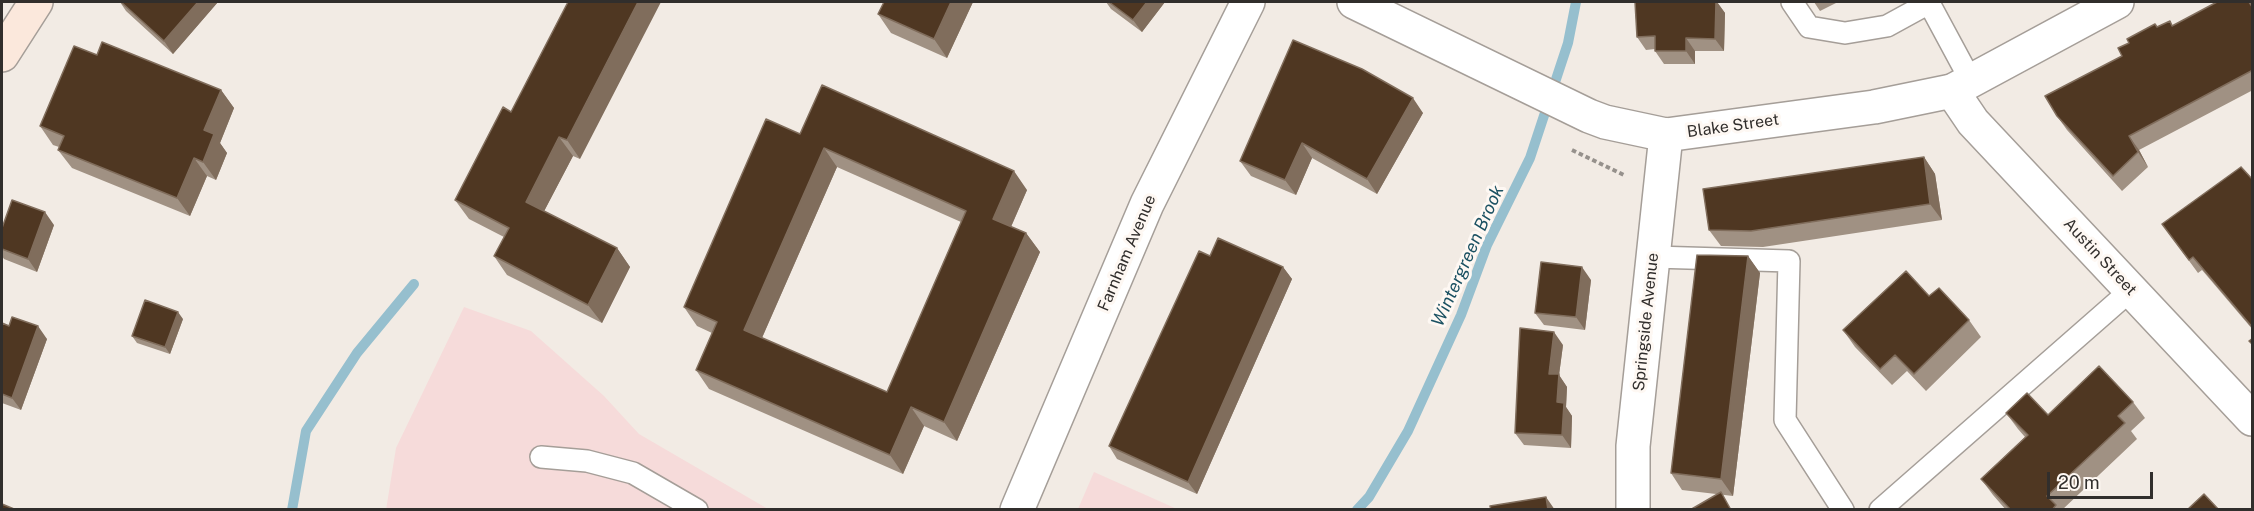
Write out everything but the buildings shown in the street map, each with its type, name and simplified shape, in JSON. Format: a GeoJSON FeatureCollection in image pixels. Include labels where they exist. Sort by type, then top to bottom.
{"type":"FeatureCollection","features":[{"type":"Feature","properties":{"kind":"main road"},"geometry":{"type":"LineString","coordinates":[[2,55],[36,2]]}},
{"type":"Feature","properties":{"kind":"street","name":"Farnham Avenue"},"geometry":{"type":"LineString","coordinates":[[1017,510],[1147,204],[1248,2]]}},
{"type":"Feature","properties":{"kind":"street","name":"Blake Street"},"geometry":{"type":"LineString","coordinates":[[1354,2],[1588,116],[1605,123],[1666,135],[1874,107],[1961,86],[2117,2]]}},
{"type":"Feature","properties":{"kind":"street","name":"Austin Street"},"geometry":{"type":"LineString","coordinates":[[1961,86],[1973,122],[2253,418]]}},
{"type":"Feature","properties":{"kind":"street","name":"Springside Avenue"},"geometry":{"type":"LineString","coordinates":[[1633,510],[1633,446],[1666,135]]}},
{"type":"Feature","properties":{"kind":"lane"},"geometry":{"type":"LineString","coordinates":[[1792,2],[1809,27],[1845,33],[1887,26],[1929,3],[1961,86]]}},
{"type":"Feature","properties":{"kind":"lane"},"geometry":{"type":"LineString","coordinates":[[1654,257],[1789,261],[1785,420],[1843,510]]}},
{"type":"Feature","properties":{"kind":"lane"},"geometry":{"type":"LineString","coordinates":[[1880,510],[2131,290]]}},
{"type":"Feature","properties":{"kind":"lane"},"geometry":{"type":"LineString","coordinates":[[541,457],[587,461],[633,473],[669,491],[697,510]]}},
{"type":"Feature","properties":{"kind":"path"},"geometry":{"type":"LineString","coordinates":[[1577,152],[1624,176]]}},
{"type":"Feature","properties":{"kind":"shaded area"},"geometry":{"type":"Polygon","coordinates":[[[464,307],[531,331],[604,396],[639,434],[768,509],[386,510],[396,448],[464,307]]]}},
{"type":"Feature","properties":{"kind":"shaded area"},"geometry":{"type":"Polygon","coordinates":[[[1094,472],[1177,509],[1078,509],[1094,472]]]}},
{"type":"Feature","properties":{"kind":"waterway","name":"Wintergreen Brook"},"geometry":{"type":"LineString","coordinates":[[1357,510],[1369,497],[1408,431],[1461,315],[1487,245],[1530,158],[1568,43],[1576,2]]}},
{"type":"Feature","properties":{"kind":"waterway"},"geometry":{"type":"LineString","coordinates":[[292,510],[306,431],[357,353],[414,284]]}}]}
